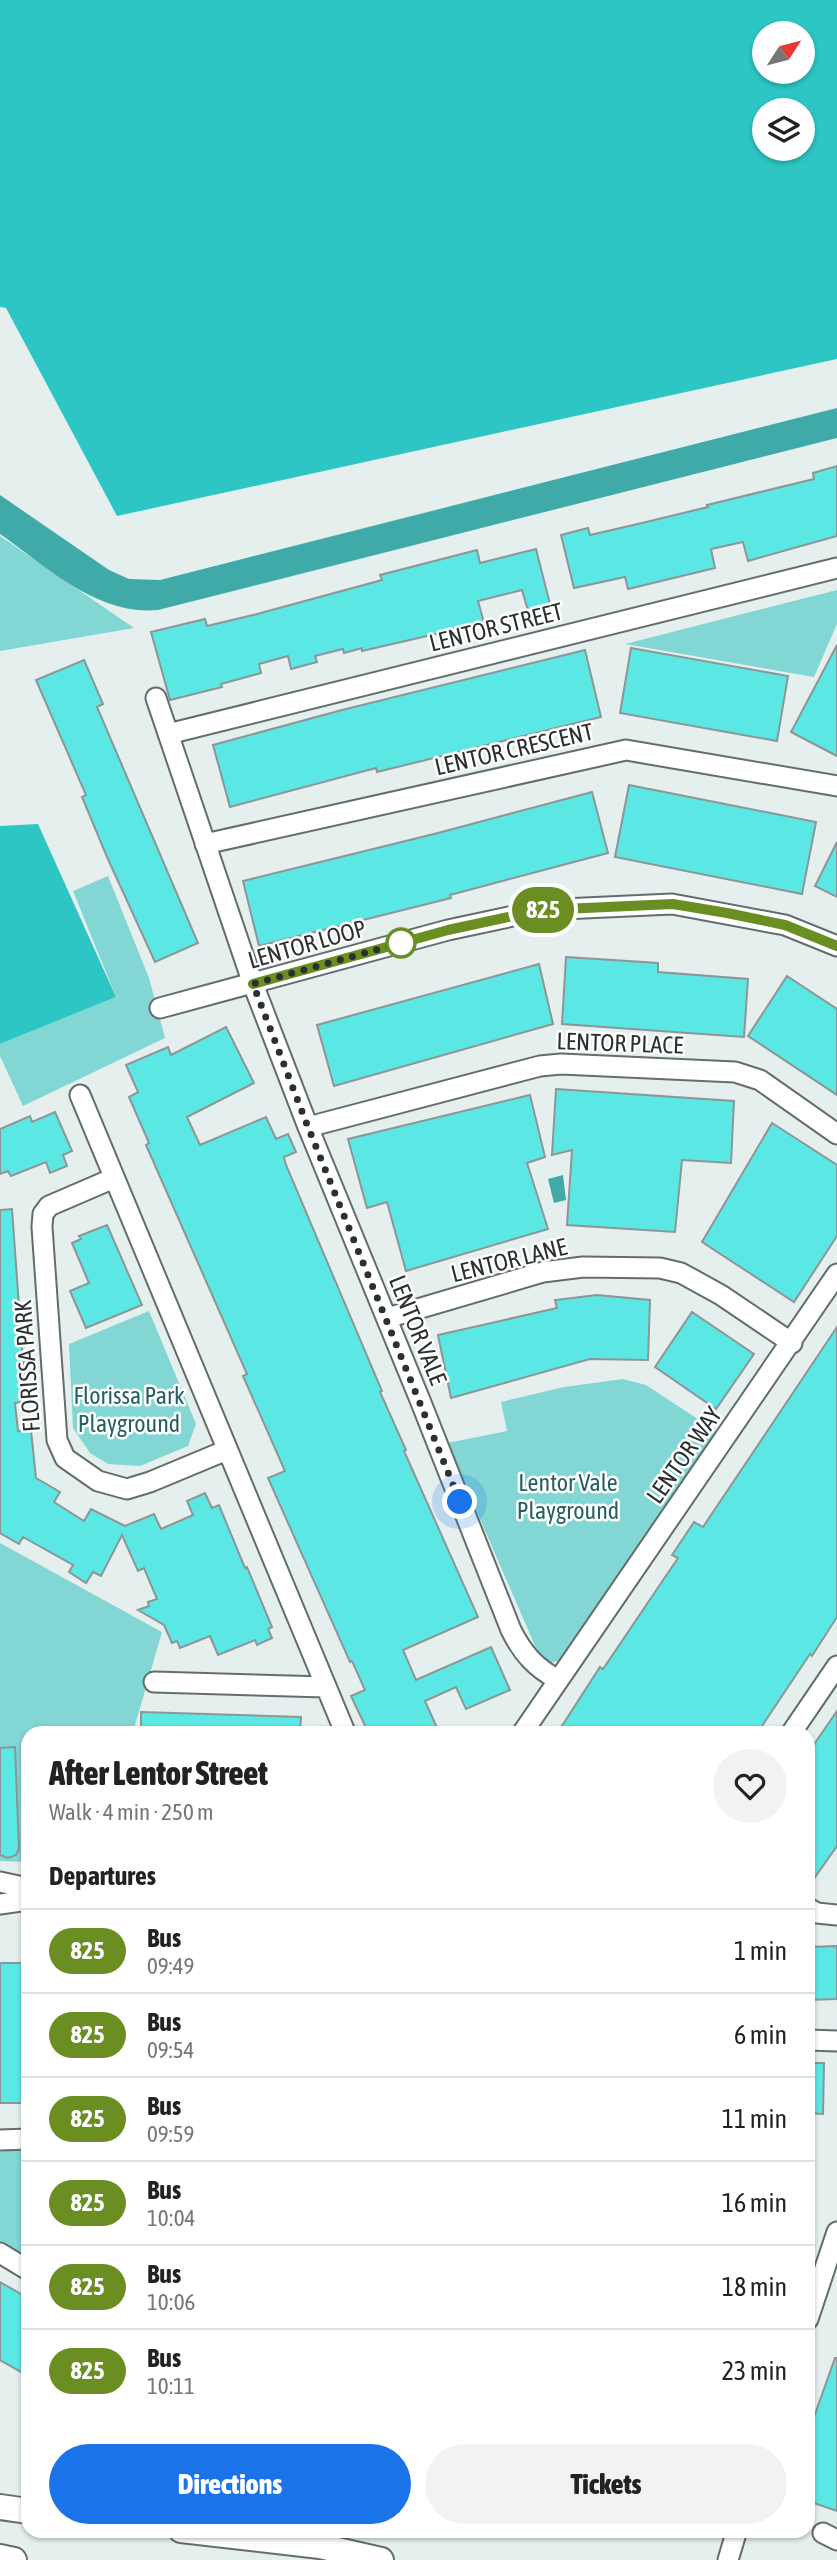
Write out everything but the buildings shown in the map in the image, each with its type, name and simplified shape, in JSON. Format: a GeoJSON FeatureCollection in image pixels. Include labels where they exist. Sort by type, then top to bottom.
{"type":"FeatureCollection","features":[{"type":"Feature","properties":{"kind":"main road"},"geometry":{"type":"LineString","coordinates":[[0,2507],[21,2510]]}},
{"type":"Feature","properties":{"kind":"main road"},"geometry":{"type":"LineString","coordinates":[[250,2538],[320,2546],[382,2560]]}},
{"type":"Feature","properties":{"kind":"main road"},"geometry":{"type":"LineString","coordinates":[[0,2557],[13,2560]]}},
{"type":"Feature","properties":{"kind":"street","name":"LENTOR STREET"},"geometry":{"type":"LineString","coordinates":[[168,734],[837,568]]}},
{"type":"Feature","properties":{"kind":"street"},"geometry":{"type":"LineString","coordinates":[[156,698],[253,984]]}},
{"type":"Feature","properties":{"kind":"street","name":"LENTOR CRESCENT"},"geometry":{"type":"LineString","coordinates":[[205,845],[625,750],[837,786]]}},
{"type":"Feature","properties":{"kind":"street","name":"LENTOR LOOP"},"geometry":{"type":"LineString","coordinates":[[160,1008],[448,930],[541,910],[673,904],[785,925],[837,946]]}},
{"type":"Feature","properties":{"kind":"street","name":"LENTOR VALE"},"geometry":{"type":"LineString","coordinates":[[253,984],[511,1630],[528,1660],[558,1681]]}},
{"type":"Feature","properties":{"kind":"street","name":"LENTOR PLACE"},"geometry":{"type":"LineString","coordinates":[[308,1127],[540,1066],[561,1064],[735,1072],[760,1080],[837,1134]]}},
{"type":"Feature","properties":{"kind":"street"},"geometry":{"type":"LineString","coordinates":[[80,1095],[342,1726]]}},
{"type":"Feature","properties":{"kind":"street","name":"FLORISSA PARK"},"geometry":{"type":"LineString","coordinates":[[114,1178],[49,1206],[43,1214],[57,1440],[65,1458],[98,1481],[127,1489],[227,1450]]}},
{"type":"Feature","properties":{"kind":"street","name":"LENTOR LANE"},"geometry":{"type":"LineString","coordinates":[[387,1318],[543,1272],[583,1267],[660,1268],[681,1273],[711,1290],[792,1343]]}},
{"type":"Feature","properties":{"kind":"street","name":"LENTOR WAY"},"geometry":{"type":"LineString","coordinates":[[527,1726],[837,1274]]}},
{"type":"Feature","properties":{"kind":"street"},"geometry":{"type":"LineString","coordinates":[[796,1726],[837,1666]]}},
{"type":"Feature","properties":{"kind":"street"},"geometry":{"type":"LineString","coordinates":[[154,1682],[326,1687]]}},
{"type":"Feature","properties":{"kind":"street"},"geometry":{"type":"LineString","coordinates":[[0,1882],[21,1886]]}},
{"type":"Feature","properties":{"kind":"street"},"geometry":{"type":"LineString","coordinates":[[0,1904],[21,1901]]}},
{"type":"Feature","properties":{"kind":"street"},"geometry":{"type":"LineString","coordinates":[[815,1902],[837,1902]]}},
{"type":"Feature","properties":{"kind":"street"},"geometry":{"type":"LineString","coordinates":[[815,1911],[837,1915]]}},
{"type":"Feature","properties":{"kind":"street"},"geometry":{"type":"LineString","coordinates":[[815,2040],[837,2041]]}},
{"type":"Feature","properties":{"kind":"street"},"geometry":{"type":"LineString","coordinates":[[0,2140],[21,2139]]}},
{"type":"Feature","properties":{"kind":"street"},"geometry":{"type":"LineString","coordinates":[[815,2298],[837,2232]]}},
{"type":"Feature","properties":{"kind":"street"},"geometry":{"type":"LineString","coordinates":[[0,2253],[21,2266]]}},
{"type":"Feature","properties":{"kind":"street"},"geometry":{"type":"LineString","coordinates":[[728,2560],[735,2538]]}},
{"type":"Feature","properties":{"kind":"green space"},"geometry":{"type":"Polygon","coordinates":[[[0,536],[134,628],[0,651],[0,536]]]}},
{"type":"Feature","properties":{"kind":"green space"},"geometry":{"type":"Polygon","coordinates":[[[837,590],[837,624],[814,677],[625,644],[837,590]]]}},
{"type":"Feature","properties":{"kind":"green space"},"geometry":{"type":"Polygon","coordinates":[[[108,876],[149,978],[165,1038],[23,1106],[0,1056],[0,1044],[116,997],[73,891],[108,876]]]}},
{"type":"Feature","properties":{"kind":"green space","name":"Florissa Park Playground"},"geometry":{"type":"Polygon","coordinates":[[[149,1311],[196,1424],[188,1446],[140,1466],[108,1464],[90,1453],[73,1428],[69,1344],[149,1311]]]}},
{"type":"Feature","properties":{"kind":"green space","name":"Lentor Vale Playground"},"geometry":{"type":"Polygon","coordinates":[[[623,1379],[646,1385],[722,1435],[558,1661],[547,1663],[539,1655],[447,1443],[507,1431],[501,1402],[564,1387],[623,1379]]]}},
{"type":"Feature","properties":{"kind":"green space"},"geometry":{"type":"Polygon","coordinates":[[[0,1543],[162,1632],[135,1726],[21,1726],[21,1862],[0,1861],[0,1543]]]}},
{"type":"Feature","properties":{"kind":"green space"},"geometry":{"type":"Polygon","coordinates":[[[21,2149],[21,2259],[0,2247],[0,2152],[21,2149]]]}},
{"type":"Feature","properties":{"kind":"shaded area"},"geometry":{"type":"Polygon","coordinates":[[[0,0],[837,0],[837,359],[117,516],[6,308],[0,307],[0,0]]]}},
{"type":"Feature","properties":{"kind":"shaded area"},"geometry":{"type":"Polygon","coordinates":[[[837,408],[837,438],[158,610],[136,610],[93,597],[54,574],[0,534],[0,495],[109,570],[129,579],[160,580],[837,408]]]}},
{"type":"Feature","properties":{"kind":"shaded area"},"geometry":{"type":"Polygon","coordinates":[[[38,824],[116,997],[0,1044],[0,826],[38,824]]]}},
{"type":"Feature","properties":{"kind":"shaded area"},"geometry":{"type":"Polygon","coordinates":[[[563,1175],[566,1200],[554,1203],[548,1179],[563,1175]]]}},
{"type":"Feature","properties":{"kind":"bus line","name":"825"},"geometry":{"type":"LineString","coordinates":[[253,984],[448,930],[541,910],[673,904],[785,925],[837,946]]}},
{"type":"Feature","properties":{"kind":"route"},"geometry":{"type":"LineString","coordinates":[[401,943],[253,984],[460,1502]]}}]}
